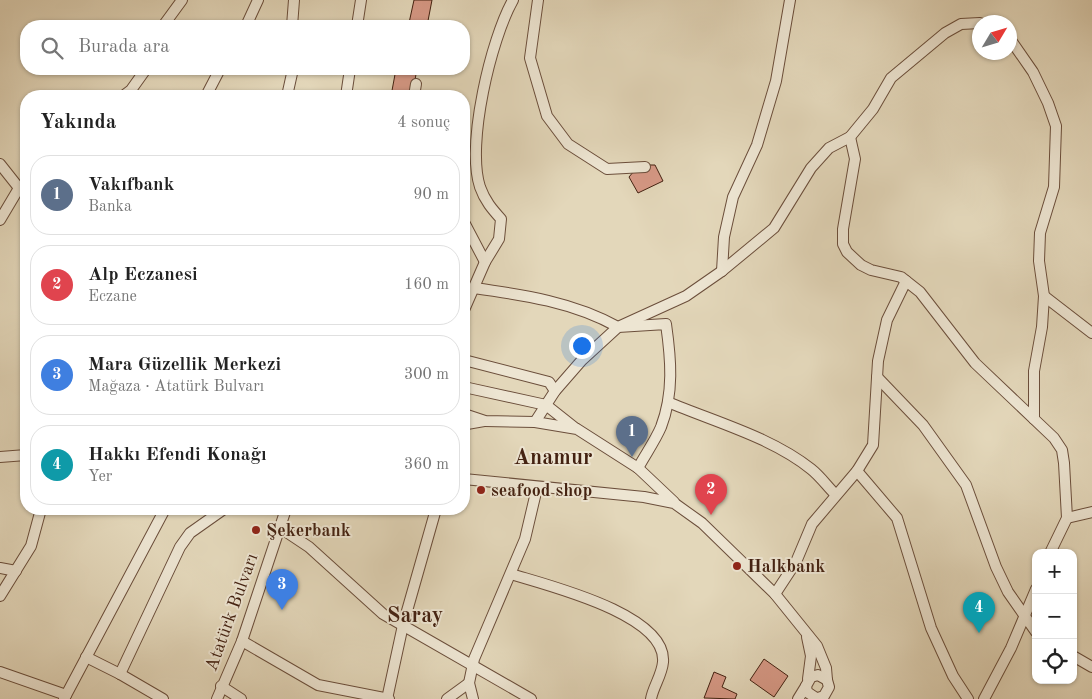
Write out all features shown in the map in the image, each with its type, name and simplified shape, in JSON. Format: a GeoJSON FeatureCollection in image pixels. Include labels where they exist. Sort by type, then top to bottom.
{"type":"FeatureCollection","features":[{"type":"Feature","properties":{"kind":"street"},"geometry":{"type":"LineString","coordinates":[[167,20],[182,0]]}},
{"type":"Feature","properties":{"kind":"street"},"geometry":{"type":"LineString","coordinates":[[249,20],[258,0]]}},
{"type":"Feature","properties":{"kind":"street"},"geometry":{"type":"LineString","coordinates":[[292,20],[294,0]]}},
{"type":"Feature","properties":{"kind":"street"},"geometry":{"type":"LineString","coordinates":[[358,20],[361,0]]}},
{"type":"Feature","properties":{"kind":"street"},"geometry":{"type":"LineString","coordinates":[[470,297],[499,239],[501,219],[488,205],[480,186],[477,160],[480,107],[497,35],[513,0]]}},
{"type":"Feature","properties":{"kind":"street"},"geometry":{"type":"LineString","coordinates":[[538,0],[530,58],[547,116],[568,144],[607,169],[644,167]]}},
{"type":"Feature","properties":{"kind":"street"},"geometry":{"type":"LineString","coordinates":[[722,271],[724,237],[733,197],[757,145],[774,90],[790,0]]}},
{"type":"Feature","properties":{"kind":"street"},"geometry":{"type":"LineString","coordinates":[[535,422],[555,391],[582,360],[618,327],[686,296],[722,271],[774,228],[811,168],[829,148],[850,137],[873,109],[887,83],[901,68],[944,33],[961,24],[972,23]]}},
{"type":"Feature","properties":{"kind":"street"},"geometry":{"type":"LineString","coordinates":[[1017,49],[1033,72],[1048,102],[1056,126],[1054,187],[1040,233],[1039,261],[1044,296],[1042,327],[1034,371],[1034,419]]}},
{"type":"Feature","properties":{"kind":"street"},"geometry":{"type":"LineString","coordinates":[[131,90],[142,75]]}},
{"type":"Feature","properties":{"kind":"street"},"geometry":{"type":"LineString","coordinates":[[209,90],[217,75]]}},
{"type":"Feature","properties":{"kind":"street"},"geometry":{"type":"LineString","coordinates":[[288,90],[292,75]]}},
{"type":"Feature","properties":{"kind":"street"},"geometry":{"type":"LineString","coordinates":[[347,90],[349,75]]}},
{"type":"Feature","properties":{"kind":"street"},"geometry":{"type":"LineString","coordinates":[[415,90],[416,84]]}},
{"type":"Feature","properties":{"kind":"street"},"geometry":{"type":"LineString","coordinates":[[850,137],[855,159],[843,229],[843,244],[847,252],[861,264],[872,270],[901,277],[920,292],[975,363],[1054,438],[1062,450],[1067,518],[1052,549]]}},
{"type":"Feature","properties":{"kind":"street"},"geometry":{"type":"LineString","coordinates":[[0,164],[20,183]]}},
{"type":"Feature","properties":{"kind":"street"},"geometry":{"type":"LineString","coordinates":[[0,220],[20,190]]}},
{"type":"Feature","properties":{"kind":"street"},"geometry":{"type":"LineString","coordinates":[[470,233],[486,262]]}},
{"type":"Feature","properties":{"kind":"street"},"geometry":{"type":"LineString","coordinates":[[774,594],[796,562],[812,524],[835,494],[857,471],[873,445],[877,377],[887,320],[906,281]]}},
{"type":"Feature","properties":{"kind":"street"},"geometry":{"type":"LineString","coordinates":[[474,288],[541,298],[598,316],[618,327],[666,324],[671,366],[668,402],[660,428],[638,468]]}},
{"type":"Feature","properties":{"kind":"street"},"geometry":{"type":"LineString","coordinates":[[1044,296],[1092,333]]}},
{"type":"Feature","properties":{"kind":"street"},"geometry":{"type":"LineString","coordinates":[[470,362],[549,382],[555,391]]}},
{"type":"Feature","properties":{"kind":"street"},"geometry":{"type":"LineString","coordinates":[[877,377],[923,425],[966,485],[996,567],[1008,592],[1032,626]]}},
{"type":"Feature","properties":{"kind":"street"},"geometry":{"type":"LineString","coordinates":[[470,388],[546,405],[576,429],[638,468],[674,503],[702,523],[774,594],[823,658],[829,690]]}},
{"type":"Feature","properties":{"kind":"street"},"geometry":{"type":"LineString","coordinates":[[668,402],[768,443],[794,456],[812,470],[835,494]]}},
{"type":"Feature","properties":{"kind":"street"},"geometry":{"type":"LineString","coordinates":[[470,416],[484,421]]}},
{"type":"Feature","properties":{"kind":"street"},"geometry":{"type":"LineString","coordinates":[[470,423],[484,421],[535,422],[576,429]]}},
{"type":"Feature","properties":{"kind":"street"},"geometry":{"type":"LineString","coordinates":[[0,457],[20,455]]}},
{"type":"Feature","properties":{"kind":"street"},"geometry":{"type":"LineString","coordinates":[[857,471],[897,518],[931,628],[953,676],[968,699]]}},
{"type":"Feature","properties":{"kind":"street"},"geometry":{"type":"LineString","coordinates":[[470,480],[537,488],[644,497],[674,503]]}},
{"type":"Feature","properties":{"kind":"street"},"geometry":{"type":"LineString","coordinates":[[472,699],[468,683],[472,667],[525,539],[537,488]]}},
{"type":"Feature","properties":{"kind":"street"},"geometry":{"type":"LineString","coordinates":[[1067,518],[1092,512]]}},
{"type":"Feature","properties":{"kind":"street"},"geometry":{"type":"LineString","coordinates":[[0,596],[31,546],[39,515]]}},
{"type":"Feature","properties":{"kind":"street"},"geometry":{"type":"LineString","coordinates":[[0,672],[65,697],[161,515]]}},
{"type":"Feature","properties":{"kind":"street"},"geometry":{"type":"LineString","coordinates":[[120,674],[180,547],[190,533],[216,515]]}},
{"type":"Feature","properties":{"kind":"street","name":"Atatürk Bulvarı"},"geometry":{"type":"LineString","coordinates":[[217,699],[242,641],[284,515]]}},
{"type":"Feature","properties":{"kind":"street"},"geometry":{"type":"LineString","coordinates":[[242,641],[318,685],[387,699],[403,625],[434,515]]}},
{"type":"Feature","properties":{"kind":"street"},"geometry":{"type":"LineString","coordinates":[[279,528],[309,547],[383,614],[472,667],[531,699]]}},
{"type":"Feature","properties":{"kind":"street"},"geometry":{"type":"LineString","coordinates":[[0,568],[16,571]]}},
{"type":"Feature","properties":{"kind":"street"},"geometry":{"type":"LineString","coordinates":[[511,574],[596,602],[623,613],[644,627],[661,648],[663,663],[651,699]]}},
{"type":"Feature","properties":{"kind":"street"},"geometry":{"type":"LineString","coordinates":[[984,699],[1034,594]]}},
{"type":"Feature","properties":{"kind":"street"},"geometry":{"type":"LineString","coordinates":[[806,634],[810,644],[811,656],[807,692],[816,699],[824,696],[829,690]]}},
{"type":"Feature","properties":{"kind":"street"},"geometry":{"type":"LineString","coordinates":[[86,657],[163,699]]}},
{"type":"Feature","properties":{"kind":"street"},"geometry":{"type":"LineString","coordinates":[[1077,658],[1092,667]]}},
{"type":"Feature","properties":{"kind":"street"},"geometry":{"type":"LineString","coordinates":[[798,699],[807,682],[818,675],[829,690]]}},
{"type":"Feature","properties":{"kind":"street"},"geometry":{"type":"LineString","coordinates":[[447,699],[468,683]]}},
{"type":"Feature","properties":{"kind":"street"},"geometry":{"type":"LineString","coordinates":[[221,686],[241,699]]}},
{"type":"Feature","properties":{"kind":"street"},"geometry":{"type":"LineString","coordinates":[[335,699],[342,690]]}},
{"type":"Feature","properties":{"kind":"building"},"geometry":{"type":"Polygon","coordinates":[[[414,0],[432,0],[428,20],[410,20],[414,0]]]}},
{"type":"Feature","properties":{"kind":"building"},"geometry":{"type":"Polygon","coordinates":[[[395,75],[416,75],[413,90],[392,90],[395,75]]]}},
{"type":"Feature","properties":{"kind":"building"},"geometry":{"type":"Polygon","coordinates":[[[648,165],[655,165],[663,181],[638,193],[629,177],[634,171],[648,165]]]}},
{"type":"Feature","properties":{"kind":"building"},"geometry":{"type":"Polygon","coordinates":[[[764,659],[788,676],[774,697],[750,680],[764,659]]]}},
{"type":"Feature","properties":{"kind":"building"},"geometry":{"type":"Polygon","coordinates":[[[714,672],[726,677],[722,687],[737,694],[735,699],[704,698],[714,672]]]}},
{"type":"Feature","properties":{"kind":"place","name":"Vakıfbank"},"geometry":{"type":"Point","coordinates":[632,457]}},
{"type":"Feature","properties":{"kind":"place","name":"seafood shop"},"geometry":{"type":"Point","coordinates":[481,490]}},
{"type":"Feature","properties":{"kind":"place","name":"Alp Eczanesi"},"geometry":{"type":"Point","coordinates":[711,515]}},
{"type":"Feature","properties":{"kind":"place","name":"Şekerbank"},"geometry":{"type":"Point","coordinates":[256,530]}},
{"type":"Feature","properties":{"kind":"place","name":"Halkbank"},"geometry":{"type":"Point","coordinates":[737,566]}},
{"type":"Feature","properties":{"kind":"place","name":"Mara Güzellik Merkezi"},"geometry":{"type":"Point","coordinates":[282,610]}},
{"type":"Feature","properties":{"kind":"place","name":"Hakkı Efendi Konağı"},"geometry":{"type":"Point","coordinates":[979,633]}},
{"type":"Feature","properties":{"kind":"district","name":"Anamur"},"geometry":{"type":"Point","coordinates":[553,456]}},
{"type":"Feature","properties":{"kind":"district","name":"Saray"},"geometry":{"type":"Point","coordinates":[415,614]}}]}
